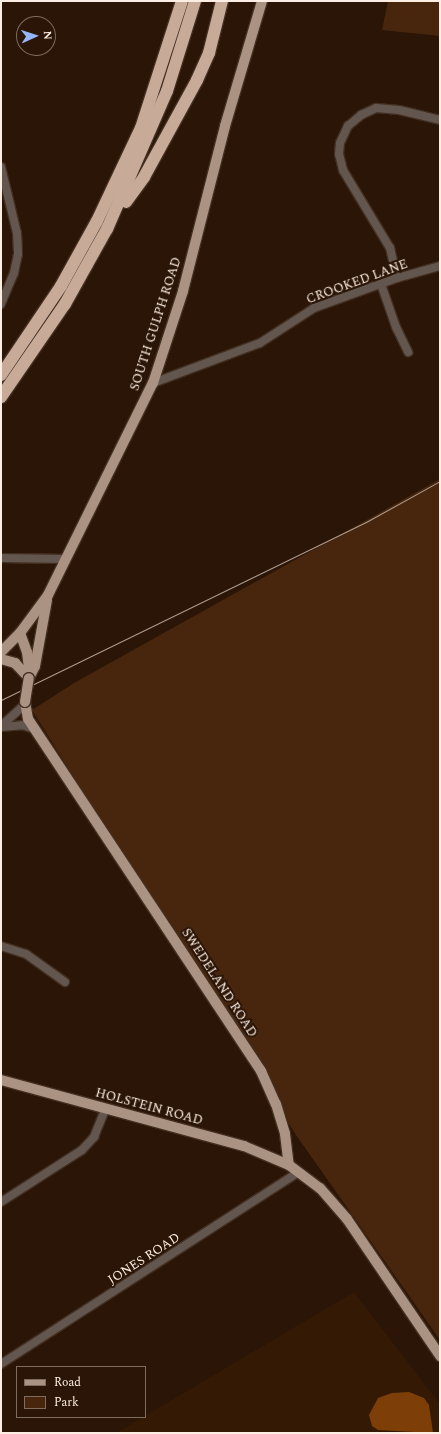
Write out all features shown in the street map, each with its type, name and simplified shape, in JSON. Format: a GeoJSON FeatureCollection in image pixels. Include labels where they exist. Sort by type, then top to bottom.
{"type":"FeatureCollection","features":[{"type":"Feature","properties":{"kind":"highway"},"geometry":{"type":"LineString","coordinates":[[1,375],[61,286],[100,214],[141,128],[182,1]]}},
{"type":"Feature","properties":{"kind":"highway"},"geometry":{"type":"LineString","coordinates":[[108,230],[167,91],[194,1]]}},
{"type":"Feature","properties":{"kind":"highway"},"geometry":{"type":"LineString","coordinates":[[1,397],[65,304],[108,230],[144,177],[185,105],[209,53],[222,1]]}},
{"type":"Feature","properties":{"kind":"main road","name":"SOUTH GULPH ROAD"},"geometry":{"type":"LineString","coordinates":[[1,652],[20,633],[48,595],[64,559],[153,383],[183,292],[225,126],[262,1]]}},
{"type":"Feature","properties":{"kind":"main road"},"geometry":{"type":"LineString","coordinates":[[25,703],[30,677],[35,666],[48,595]]}},
{"type":"Feature","properties":{"kind":"main road"},"geometry":{"type":"LineString","coordinates":[[20,633],[30,640],[36,654]]}},
{"type":"Feature","properties":{"kind":"main road"},"geometry":{"type":"LineString","coordinates":[[20,633],[27,652],[30,677]]}},
{"type":"Feature","properties":{"kind":"main road"},"geometry":{"type":"LineString","coordinates":[[1,659],[15,663],[30,677]]}},
{"type":"Feature","properties":{"kind":"main road","name":"SWEDELAND ROAD"},"geometry":{"type":"LineString","coordinates":[[25,703],[25,712],[34,729],[261,1071],[276,1104],[284,1134],[289,1165]]}},
{"type":"Feature","properties":{"kind":"main road","name":"HOLSTEIN ROAD"},"geometry":{"type":"LineString","coordinates":[[1,1080],[244,1146],[289,1165]]}},
{"type":"Feature","properties":{"kind":"main road"},"geometry":{"type":"LineString","coordinates":[[289,1165],[320,1188],[347,1219],[440,1356]]}},
{"type":"Feature","properties":{"kind":"street"},"geometry":{"type":"LineString","coordinates":[[397,278],[390,248],[343,170],[339,154],[341,139],[348,126],[376,108],[399,110],[440,120]]}},
{"type":"Feature","properties":{"kind":"street"},"geometry":{"type":"LineString","coordinates":[[1,167],[17,233],[18,254],[14,273],[1,304]]}},
{"type":"Feature","properties":{"kind":"street","name":"CROOKED LANE"},"geometry":{"type":"LineString","coordinates":[[153,383],[260,343],[314,308],[397,278],[440,266]]}},
{"type":"Feature","properties":{"kind":"street"},"geometry":{"type":"LineString","coordinates":[[381,284],[396,327],[408,352]]}},
{"type":"Feature","properties":{"kind":"street"},"geometry":{"type":"LineString","coordinates":[[1,558],[64,559]]}},
{"type":"Feature","properties":{"kind":"street"},"geometry":{"type":"LineString","coordinates":[[1,727],[25,703]]}},
{"type":"Feature","properties":{"kind":"street"},"geometry":{"type":"LineString","coordinates":[[1,727],[22,725],[34,729]]}},
{"type":"Feature","properties":{"kind":"street"},"geometry":{"type":"LineString","coordinates":[[1,946],[26,954],[65,982]]}},
{"type":"Feature","properties":{"kind":"street"},"geometry":{"type":"LineString","coordinates":[[1,1202],[82,1150],[94,1137],[106,1108]]}},
{"type":"Feature","properties":{"kind":"street","name":"JONES ROAD"},"geometry":{"type":"LineString","coordinates":[[1,1364],[299,1172]]}},
{"type":"Feature","properties":{"kind":"shaded area"},"geometry":{"type":"Polygon","coordinates":[[[354,1292],[440,1404],[440,1433],[116,1433],[141,1418],[146,1418],[146,1415],[354,1292]]]}},
{"type":"Feature","properties":{"kind":"shaded area"},"geometry":{"type":"Polygon","coordinates":[[[409,1392],[424,1398],[429,1405],[433,1433],[378,1430],[372,1426],[369,1415],[378,1398],[392,1393],[409,1392]]]}},
{"type":"Feature","properties":{"kind":"green space"},"geometry":{"type":"Polygon","coordinates":[[[388,1],[440,1],[440,36],[382,30],[388,1]]]}},
{"type":"Feature","properties":{"kind":"green space"},"geometry":{"type":"Polygon","coordinates":[[[440,479],[440,1340],[296,1135],[32,710],[74,683],[440,479]]]}},
{"type":"Feature","properties":{"kind":"tram line"},"geometry":{"type":"LineString","coordinates":[[1,700],[366,522],[440,481]]}}]}
